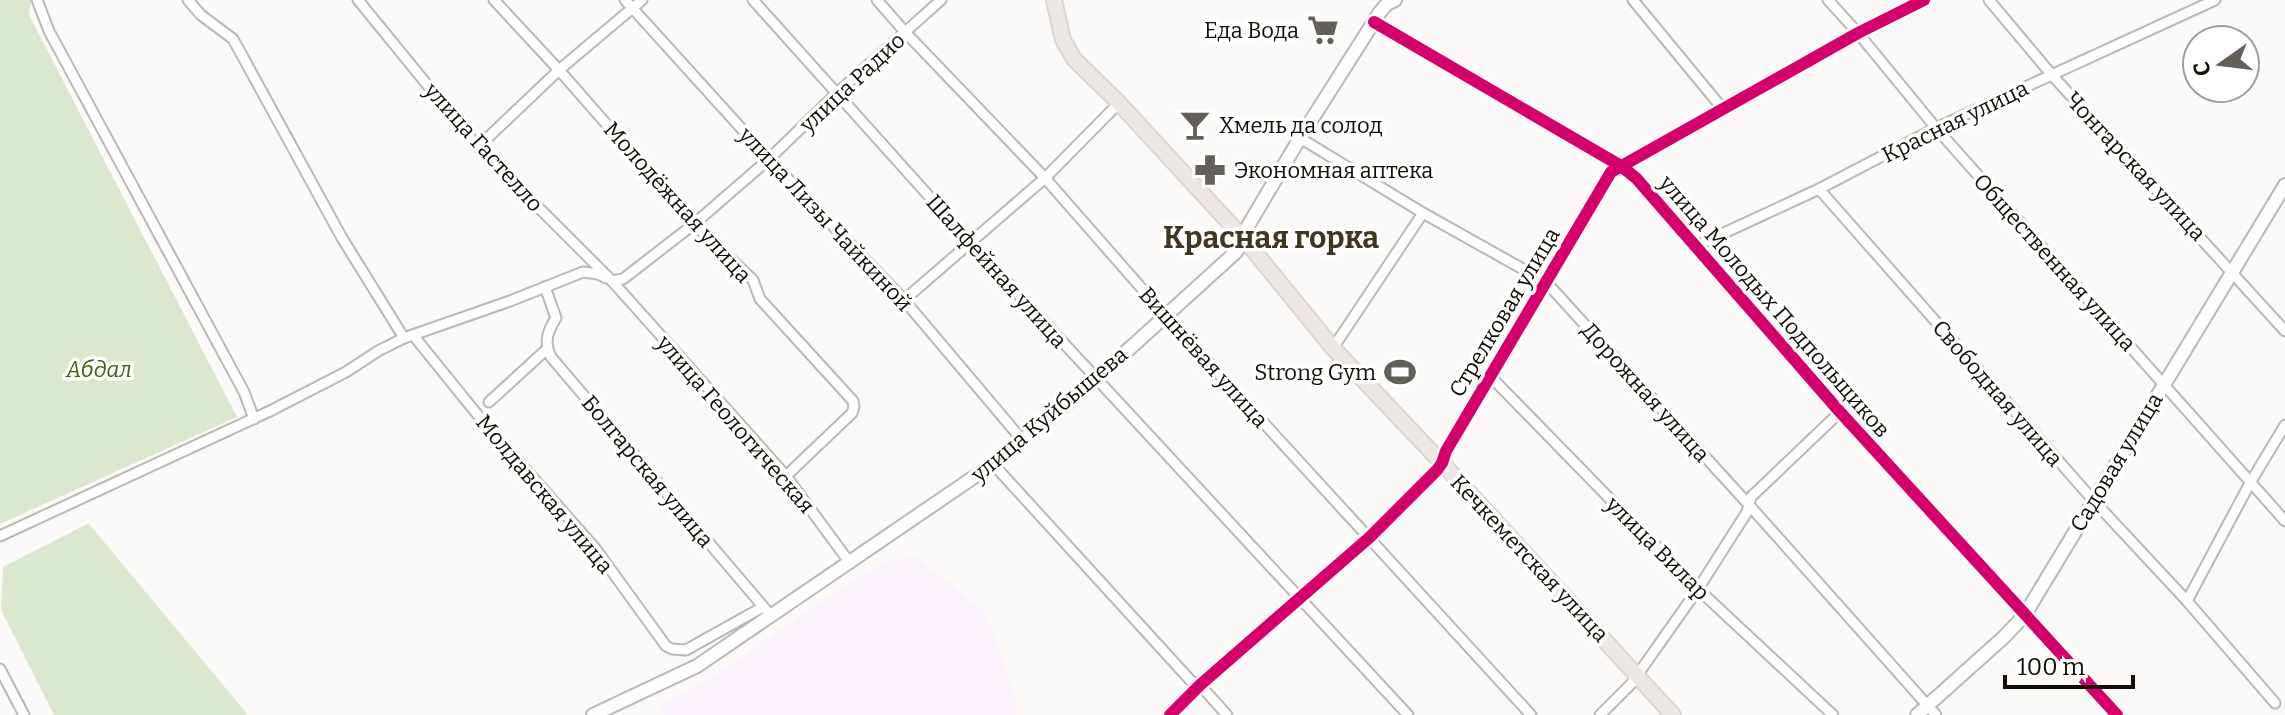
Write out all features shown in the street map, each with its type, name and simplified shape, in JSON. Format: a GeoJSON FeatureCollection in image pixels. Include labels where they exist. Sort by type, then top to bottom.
{"type":"FeatureCollection","features":[{"type":"Feature","properties":{"kind":"main road","name":"Кечкеметская улица"},"geometry":{"type":"LineString","coordinates":[[1054,0],[1063,40],[1074,59],[1119,103],[1245,240],[1333,348],[1673,715]]}},
{"type":"Feature","properties":{"kind":"main road","name":"улица Куйбышева"},"geometry":{"type":"LineString","coordinates":[[593,715],[697,666],[767,612],[850,563],[993,464],[1096,379],[1236,252],[1245,240],[1245,231],[1300,138],[1374,22],[1387,4],[1395,0]]}},
{"type":"Feature","properties":{"kind":"main road","name":"Садовая улица"},"geometry":{"type":"LineString","coordinates":[[1927,712],[2024,616],[2285,185]]}},
{"type":"Feature","properties":{"kind":"street"},"geometry":{"type":"LineString","coordinates":[[37,0],[49,31],[237,378],[254,419]]}},
{"type":"Feature","properties":{"kind":"street","name":"Молдавская улица"},"geometry":{"type":"LineString","coordinates":[[188,0],[201,15],[233,39],[342,238],[408,336],[595,548],[666,646],[686,650],[767,612]]}},
{"type":"Feature","properties":{"kind":"street","name":"улица Гастелло"},"geometry":{"type":"LineString","coordinates":[[358,0],[478,147],[615,285]]}},
{"type":"Feature","properties":{"kind":"street","name":"Молодёжная улица"},"geometry":{"type":"LineString","coordinates":[[494,0],[694,224],[753,280],[760,299],[854,404],[852,413],[786,476]]}},
{"type":"Feature","properties":{"kind":"street","name":"улица Лизы Чайкиной"},"geometry":{"type":"LineString","coordinates":[[625,0],[769,159],[904,300],[1023,441]]}},
{"type":"Feature","properties":{"kind":"street"},"geometry":{"type":"LineString","coordinates":[[478,147],[559,70],[642,0]]}},
{"type":"Feature","properties":{"kind":"street","name":"Шалфейная улица"},"geometry":{"type":"LineString","coordinates":[[753,0],[971,243],[1408,715]]}},
{"type":"Feature","properties":{"kind":"street","name":"Вишнёвая улица"},"geometry":{"type":"LineString","coordinates":[[877,0],[1045,178],[1165,315],[1531,715]]}},
{"type":"Feature","properties":{"kind":"street","name":"улица Радио"},"geometry":{"type":"LineString","coordinates":[[615,285],[694,224],[769,159],[941,0]]}},
{"type":"Feature","properties":{"kind":"street"},"geometry":{"type":"LineString","coordinates":[[1633,0],[1722,108]]}},
{"type":"Feature","properties":{"kind":"street","name":"Общественная улица"},"geometry":{"type":"LineString","coordinates":[[1828,0],[1936,128],[2285,521]]}},
{"type":"Feature","properties":{"kind":"street","name":"Стрелковая улица"},"geometry":{"type":"LineString","coordinates":[[1170,715],[1200,685],[1370,537],[1442,463],[1489,375],[1611,172],[1858,33],[1924,0]]}},
{"type":"Feature","properties":{"kind":"street","name":"Чонгарская улица"},"geometry":{"type":"LineString","coordinates":[[1989,0],[2051,74],[2285,331]]}},
{"type":"Feature","properties":{"kind":"street","name":"Красная улица"},"geometry":{"type":"LineString","coordinates":[[1696,246],[1819,189],[1936,128],[2215,0]]}},
{"type":"Feature","properties":{"kind":"street","name":"улица Молодых Подпольщиков"},"geometry":{"type":"LineString","coordinates":[[1374,22],[1621,166],[1636,178],[1840,412],[2117,715]]}},
{"type":"Feature","properties":{"kind":"street"},"geometry":{"type":"LineString","coordinates":[[904,300],[1045,178],[1119,103]]}},
{"type":"Feature","properties":{"kind":"street","name":"Дорожная улица"},"geometry":{"type":"LineString","coordinates":[[1300,138],[1423,213],[1546,282],[1749,505],[1927,712]]}},
{"type":"Feature","properties":{"kind":"street","name":"Свободная улица"},"geometry":{"type":"LineString","coordinates":[[1819,189],[2275,703]]}},
{"type":"Feature","properties":{"kind":"street"},"geometry":{"type":"LineString","coordinates":[[1333,348],[1423,213]]}},
{"type":"Feature","properties":{"kind":"street"},"geometry":{"type":"LineString","coordinates":[[2,537],[254,419],[408,336],[583,272],[598,274],[615,285]]}},
{"type":"Feature","properties":{"kind":"street","name":"улица Геологическая"},"geometry":{"type":"LineString","coordinates":[[615,285],[786,476],[850,563]]}},
{"type":"Feature","properties":{"kind":"street"},"geometry":{"type":"LineString","coordinates":[[489,402],[547,349],[548,333],[556,318],[545,287]]}},
{"type":"Feature","properties":{"kind":"street","name":"Болгарская улица"},"geometry":{"type":"LineString","coordinates":[[547,349],[767,612]]}},
{"type":"Feature","properties":{"kind":"street","name":"улица Вилар"},"geometry":{"type":"LineString","coordinates":[[1489,375],[1698,589],[1833,715]]}},
{"type":"Feature","properties":{"kind":"street"},"geometry":{"type":"LineString","coordinates":[[1600,715],[1631,684],[1698,589],[1751,497],[1840,412]]}},
{"type":"Feature","properties":{"kind":"street"},"geometry":{"type":"LineString","coordinates":[[2187,601],[2285,425]]}},
{"type":"Feature","properties":{"kind":"street"},"geometry":{"type":"LineString","coordinates":[[993,464],[1191,681],[1200,685],[1227,715]]}},
{"type":"Feature","properties":{"kind":"street"},"geometry":{"type":"LineString","coordinates":[[0,669],[24,715]]}},
{"type":"Feature","properties":{"kind":"shaded area"},"geometry":{"type":"Polygon","coordinates":[[[914,555],[986,613],[1017,703],[1016,715],[664,715],[659,706],[722,671],[815,605],[881,564],[914,555]]]}},
{"type":"Feature","properties":{"kind":"green space","name":"Абдал"},"geometry":{"type":"Polygon","coordinates":[[[0,0],[31,0],[29,15],[237,417],[0,524],[0,0]]]}},
{"type":"Feature","properties":{"kind":"green space"},"geometry":{"type":"Polygon","coordinates":[[[89,523],[248,715],[54,715],[1,610],[3,567],[89,523]]]}},
{"type":"Feature","properties":{"kind":"cycle path"},"geometry":{"type":"LineString","coordinates":[[1170,715],[1200,685],[1370,537],[1437,470],[1611,172],[1858,33],[1924,0]]}},
{"type":"Feature","properties":{"kind":"cycle path"},"geometry":{"type":"LineString","coordinates":[[1374,22],[1621,166],[1636,178],[1840,412],[2117,715]]}},
{"type":"Feature","properties":{"kind":"place","name":"Еда Вода"},"geometry":{"type":"Point","coordinates":[1323,30]}},
{"type":"Feature","properties":{"kind":"place","name":"Хмель да солод"},"geometry":{"type":"Point","coordinates":[1195,125]}},
{"type":"Feature","properties":{"kind":"place","name":"Экономная аптека"},"geometry":{"type":"Point","coordinates":[1210,170]}},
{"type":"Feature","properties":{"kind":"place","name":"Strong Gym"},"geometry":{"type":"Point","coordinates":[1400,372]}},
{"type":"Feature","properties":{"kind":"district","name":"Красная горка"},"geometry":{"type":"Point","coordinates":[1271,238]}}]}
